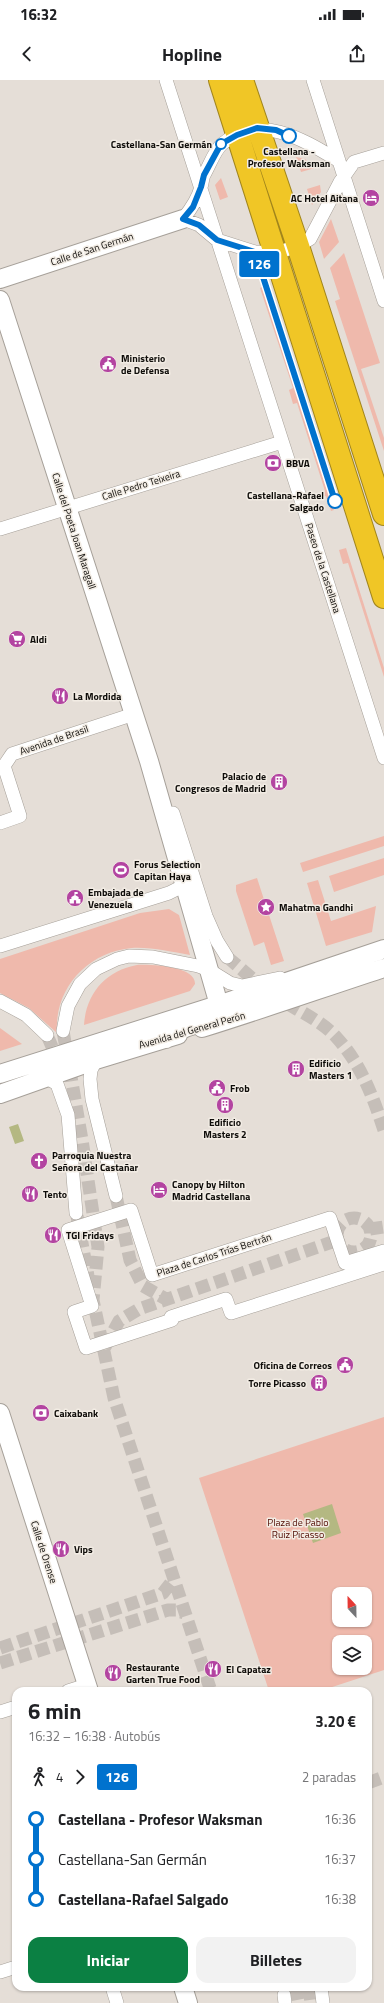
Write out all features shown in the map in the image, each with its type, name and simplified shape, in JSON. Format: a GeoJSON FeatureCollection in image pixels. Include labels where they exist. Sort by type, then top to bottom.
{"type":"FeatureCollection","features":[{"type":"Feature","properties":{"kind":"highway"},"geometry":{"type":"LineString","coordinates":[[220,80],[276,253],[347,485],[384,597]]}},
{"type":"Feature","properties":{"kind":"highway"},"geometry":{"type":"LineString","coordinates":[[242,80],[298,246],[384,514]]}},
{"type":"Feature","properties":{"kind":"street","name":"Paseo de la Castellana"},"geometry":{"type":"LineString","coordinates":[[166,80],[384,758]]}},
{"type":"Feature","properties":{"kind":"street"},"geometry":{"type":"LineString","coordinates":[[314,80],[340,161],[379,270],[384,301]]}},
{"type":"Feature","properties":{"kind":"street"},"geometry":{"type":"LineString","coordinates":[[340,161],[315,147],[276,130],[257,128],[237,135],[221,144],[204,175],[193,207],[183,219],[199,225],[217,240],[255,252],[276,253],[298,246],[310,239],[345,175],[354,162],[384,153]]}},
{"type":"Feature","properties":{"kind":"street","name":"Calle de San Germán"},"geometry":{"type":"LineString","coordinates":[[0,279],[183,219]]}},
{"type":"Feature","properties":{"kind":"street","name":"Calle del Poeta Joan Maragall"},"geometry":{"type":"LineString","coordinates":[[0,300],[149,762],[218,1005]]}},
{"type":"Feature","properties":{"kind":"street","name":"Calle Pedro Teixeira"},"geometry":{"type":"LineString","coordinates":[[0,529],[282,442]]}},
{"type":"Feature","properties":{"kind":"street","name":"Avenida de Brasil"},"geometry":{"type":"LineString","coordinates":[[0,824],[20,816],[4,766],[12,754],[134,714]]}},
{"type":"Feature","properties":{"kind":"street","name":"Calle del Poeta Joan Maragall"},"geometry":{"type":"LineString","coordinates":[[149,762],[168,798],[211,928],[227,957]]}},
{"type":"Feature","properties":{"kind":"street"},"geometry":{"type":"LineString","coordinates":[[0,946],[169,894],[183,886]]}},
{"type":"Feature","properties":{"kind":"street","name":"Avenida del General Perón"},"geometry":{"type":"LineString","coordinates":[[0,1074],[218,1005],[384,949]]}},
{"type":"Feature","properties":{"kind":"street","name":"Avenida del General Perón"},"geometry":{"type":"LineString","coordinates":[[63,1031],[68,1006],[80,984],[96,969],[117,959],[129,956],[153,957],[198,966],[209,970],[230,983],[242,986],[259,981],[304,975]]}},
{"type":"Feature","properties":{"kind":"street","name":"Avenida del General Perón"},"geometry":{"type":"LineString","coordinates":[[0,1094],[96,1060],[281,1004],[318,989],[384,968]]}},
{"type":"Feature","properties":{"kind":"street"},"geometry":{"type":"LineString","coordinates":[[0,1001],[26,1015],[47,1035]]}},
{"type":"Feature","properties":{"kind":"street"},"geometry":{"type":"LineString","coordinates":[[166,1039],[183,1029],[211,1018],[218,1005]]}},
{"type":"Feature","properties":{"kind":"street"},"geometry":{"type":"LineString","coordinates":[[96,1060],[91,1070],[90,1079],[92,1099],[116,1196]]}},
{"type":"Feature","properties":{"kind":"street"},"geometry":{"type":"LineString","coordinates":[[47,1078],[57,1084],[68,1115],[76,1213]]}},
{"type":"Feature","properties":{"kind":"street","name":"Plaza de Carlos Trías Bertrán"},"geometry":{"type":"LineString","coordinates":[[384,1251],[344,1263],[330,1218],[152,1275],[131,1210],[68,1230],[92,1306],[74,1312],[86,1348],[172,1320],[171,1317],[226,1299],[231,1313],[384,1264]]}},
{"type":"Feature","properties":{"kind":"street","name":"Calle de Orense"},"geometry":{"type":"LineString","coordinates":[[0,1413],[88,1687]]}},
{"type":"Feature","properties":{"kind":"street"},"geometry":{"type":"LineString","coordinates":[[0,1712],[12,1708]]}},
{"type":"Feature","properties":{"kind":"street"},"geometry":{"type":"LineString","coordinates":[[0,1972],[12,1968]]}},
{"type":"Feature","properties":{"kind":"street"},"geometry":{"type":"LineString","coordinates":[[113,1991],[117,2003]]}},
{"type":"Feature","properties":{"kind":"street"},"geometry":{"type":"LineString","coordinates":[[184,1991],[188,2003]]}},
{"type":"Feature","properties":{"kind":"street"},"geometry":{"type":"LineString","coordinates":[[322,1991],[323,2003]]}},
{"type":"Feature","properties":{"kind":"green space"},"geometry":{"type":"Polygon","coordinates":[[[296,157],[305,159],[315,168],[301,172],[296,157]]]}},
{"type":"Feature","properties":{"kind":"green space"},"geometry":{"type":"Polygon","coordinates":[[[221,178],[228,197],[220,200],[215,185],[221,178]]]}},
{"type":"Feature","properties":{"kind":"green space"},"geometry":{"type":"Polygon","coordinates":[[[320,185],[321,192],[312,205],[307,189],[320,185]]]}},
{"type":"Feature","properties":{"kind":"green space"},"geometry":{"type":"Polygon","coordinates":[[[331,219],[339,242],[324,259],[319,242],[331,219]]]}},
{"type":"Feature","properties":{"kind":"green space"},"geometry":{"type":"Polygon","coordinates":[[[344,253],[380,363],[361,369],[384,438],[384,451],[335,301],[340,299],[330,268],[344,253]]]}},
{"type":"Feature","properties":{"kind":"green space"},"geometry":{"type":"Polygon","coordinates":[[[262,287],[334,510],[331,511],[326,496],[322,497],[321,493],[325,491],[297,403],[293,404],[289,390],[293,388],[260,288],[262,287]]]}},
{"type":"Feature","properties":{"kind":"green space"},"geometry":{"type":"Polygon","coordinates":[[[346,548],[384,668],[384,677],[348,563],[343,564],[339,550],[346,548]]]}},
{"type":"Feature","properties":{"kind":"green space"},"geometry":{"type":"Polygon","coordinates":[[[384,836],[384,846],[303,872],[300,863],[384,836]]]}},
{"type":"Feature","properties":{"kind":"green space"},"geometry":{"type":"Polygon","coordinates":[[[384,858],[384,875],[334,892],[329,876],[384,858]]]}},
{"type":"Feature","properties":{"kind":"green space"},"geometry":{"type":"Polygon","coordinates":[[[257,878],[284,961],[271,965],[264,942],[254,946],[236,891],[236,885],[257,878]]]}},
{"type":"Feature","properties":{"kind":"green space"},"geometry":{"type":"Polygon","coordinates":[[[318,880],[331,921],[376,906],[372,932],[326,946],[307,883],[318,880]]]}},
{"type":"Feature","properties":{"kind":"green space"},"geometry":{"type":"Polygon","coordinates":[[[169,909],[179,915],[190,955],[154,949],[132,948],[116,951],[101,957],[88,965],[76,976],[68,988],[61,1002],[57,1033],[29,1008],[0,993],[0,959],[140,913],[169,909]]]}},
{"type":"Feature","properties":{"kind":"green space"},"geometry":{"type":"Polygon","coordinates":[[[137,965],[171,967],[181,970],[188,973],[193,978],[195,984],[190,991],[84,1025],[89,1003],[99,986],[107,978],[116,973],[137,965]]]}},
{"type":"Feature","properties":{"kind":"green space"},"geometry":{"type":"Polygon","coordinates":[[[0,1028],[22,1044],[0,1051],[0,1028]]]}},
{"type":"Feature","properties":{"kind":"green space","name":"Plaza de Pablo Ruiz Picasso"},"geometry":{"type":"Polygon","coordinates":[[[384,1417],[384,1670],[372,1674],[372,1635],[332,1635],[332,1675],[369,1675],[332,1687],[268,1687],[199,1478],[384,1417]]]}},
{"type":"Feature","properties":{"kind":"shaded area"},"geometry":{"type":"Polygon","coordinates":[[[18,1124],[24,1141],[15,1144],[9,1127],[18,1124]]]}},
{"type":"Feature","properties":{"kind":"shaded area"},"geometry":{"type":"Polygon","coordinates":[[[332,1504],[341,1533],[313,1543],[303,1514],[332,1504]]]}},
{"type":"Feature","properties":{"kind":"tunnel"},"geometry":{"type":"LineString","coordinates":[[227,957],[266,990],[314,1019],[337,1038],[360,1070],[371,1093],[384,1130]]}},
{"type":"Feature","properties":{"kind":"tunnel"},"geometry":{"type":"LineString","coordinates":[[63,1031],[82,1140],[98,1247],[93,1300],[114,1398],[210,1687]]}},
{"type":"Feature","properties":{"kind":"tunnel"},"geometry":{"type":"LineString","coordinates":[[47,1035],[59,1063]]}},
{"type":"Feature","properties":{"kind":"tunnel"},"geometry":{"type":"LineString","coordinates":[[116,1196],[130,1260],[143,1286],[166,1299]]}},
{"type":"Feature","properties":{"kind":"tunnel"},"geometry":{"type":"LineString","coordinates":[[77,1216],[88,1276]]}},
{"type":"Feature","properties":{"kind":"tunnel"},"geometry":{"type":"LineString","coordinates":[[354,1218],[366,1223],[371,1235],[366,1247],[354,1252],[342,1247],[337,1235],[342,1223],[354,1218]]}},
{"type":"Feature","properties":{"kind":"tunnel"},"geometry":{"type":"LineString","coordinates":[[370,1229],[384,1227]]}},
{"type":"Feature","properties":{"kind":"tunnel"},"geometry":{"type":"LineString","coordinates":[[105,1347],[119,1321],[139,1309],[338,1240]]}},
{"type":"Feature","properties":{"kind":"tunnel"},"geometry":{"type":"LineString","coordinates":[[0,1648],[163,1593],[174,1579]]}},
{"type":"Feature","properties":{"kind":"tunnel"},"geometry":{"type":"LineString","coordinates":[[0,1663],[168,1610],[176,1610],[184,1613]]}},
{"type":"Feature","properties":{"kind":"tunnel"},"geometry":{"type":"LineString","coordinates":[[372,1782],[384,1777]]}},
{"type":"Feature","properties":{"kind":"tunnel"},"geometry":{"type":"LineString","coordinates":[[297,1991],[299,2003]]}},
{"type":"Feature","properties":{"kind":"tunnel"},"geometry":{"type":"LineString","coordinates":[[310,1991],[311,2003]]}},
{"type":"Feature","properties":{"kind":"bus line","name":"126"},"geometry":{"type":"LineString","coordinates":[[289,136],[276,130],[257,128],[237,135],[221,144],[204,175],[193,207],[183,219],[199,225],[217,240],[255,252],[335,501]]}},
{"type":"Feature","properties":{"kind":"place","name":"Castellana - Profesor Waksman"},"geometry":{"type":"Point","coordinates":[289,136]}},
{"type":"Feature","properties":{"kind":"place","name":"Castellana-San Germán"},"geometry":{"type":"Point","coordinates":[221,144]}},
{"type":"Feature","properties":{"kind":"place","name":"AC Hotel Aitana"},"geometry":{"type":"Point","coordinates":[371,198]}},
{"type":"Feature","properties":{"kind":"place","name":"Ministerio de Defensa"},"geometry":{"type":"Point","coordinates":[108,364]}},
{"type":"Feature","properties":{"kind":"place","name":"BBVA"},"geometry":{"type":"Point","coordinates":[273,463]}},
{"type":"Feature","properties":{"kind":"place","name":"Castellana-Rafael Salgado"},"geometry":{"type":"Point","coordinates":[335,501]}},
{"type":"Feature","properties":{"kind":"place","name":"Aldi"},"geometry":{"type":"Point","coordinates":[17,639]}},
{"type":"Feature","properties":{"kind":"place","name":"La Mordida"},"geometry":{"type":"Point","coordinates":[60,696]}},
{"type":"Feature","properties":{"kind":"place","name":"Palacio de Congresos de Madrid"},"geometry":{"type":"Point","coordinates":[279,782]}},
{"type":"Feature","properties":{"kind":"place","name":"Forus Selection Capitan Haya"},"geometry":{"type":"Point","coordinates":[121,870]}},
{"type":"Feature","properties":{"kind":"place","name":"Embajada de Venezuela"},"geometry":{"type":"Point","coordinates":[75,898]}},
{"type":"Feature","properties":{"kind":"place","name":"Mahatma Gandhi"},"geometry":{"type":"Point","coordinates":[266,907]}},
{"type":"Feature","properties":{"kind":"place","name":"Edificio Masters 1"},"geometry":{"type":"Point","coordinates":[296,1069]}},
{"type":"Feature","properties":{"kind":"place","name":"Frob"},"geometry":{"type":"Point","coordinates":[217,1088]}},
{"type":"Feature","properties":{"kind":"place","name":"Edificio Masters 2"},"geometry":{"type":"Point","coordinates":[225,1105]}},
{"type":"Feature","properties":{"kind":"place","name":"Parroquia Nuestra Señora del Castañar"},"geometry":{"type":"Point","coordinates":[39,1161]}},
{"type":"Feature","properties":{"kind":"place","name":"Canopy by Hilton Madrid Castellana"},"geometry":{"type":"Point","coordinates":[159,1190]}},
{"type":"Feature","properties":{"kind":"place","name":"Tento"},"geometry":{"type":"Point","coordinates":[30,1194]}},
{"type":"Feature","properties":{"kind":"place","name":"TGI Fridays"},"geometry":{"type":"Point","coordinates":[53,1235]}},
{"type":"Feature","properties":{"kind":"place","name":"Oficina de Correos"},"geometry":{"type":"Point","coordinates":[345,1365]}},
{"type":"Feature","properties":{"kind":"place","name":"Torre Picasso"},"geometry":{"type":"Point","coordinates":[319,1383]}},
{"type":"Feature","properties":{"kind":"place","name":"Caixabank"},"geometry":{"type":"Point","coordinates":[41,1413]}},
{"type":"Feature","properties":{"kind":"place","name":"Vips"},"geometry":{"type":"Point","coordinates":[61,1549]}},
{"type":"Feature","properties":{"kind":"place","name":"El Capataz"},"geometry":{"type":"Point","coordinates":[213,1669]}},
{"type":"Feature","properties":{"kind":"place","name":"Restaurante Garten True Food"},"geometry":{"type":"Point","coordinates":[113,1673]}}]}
